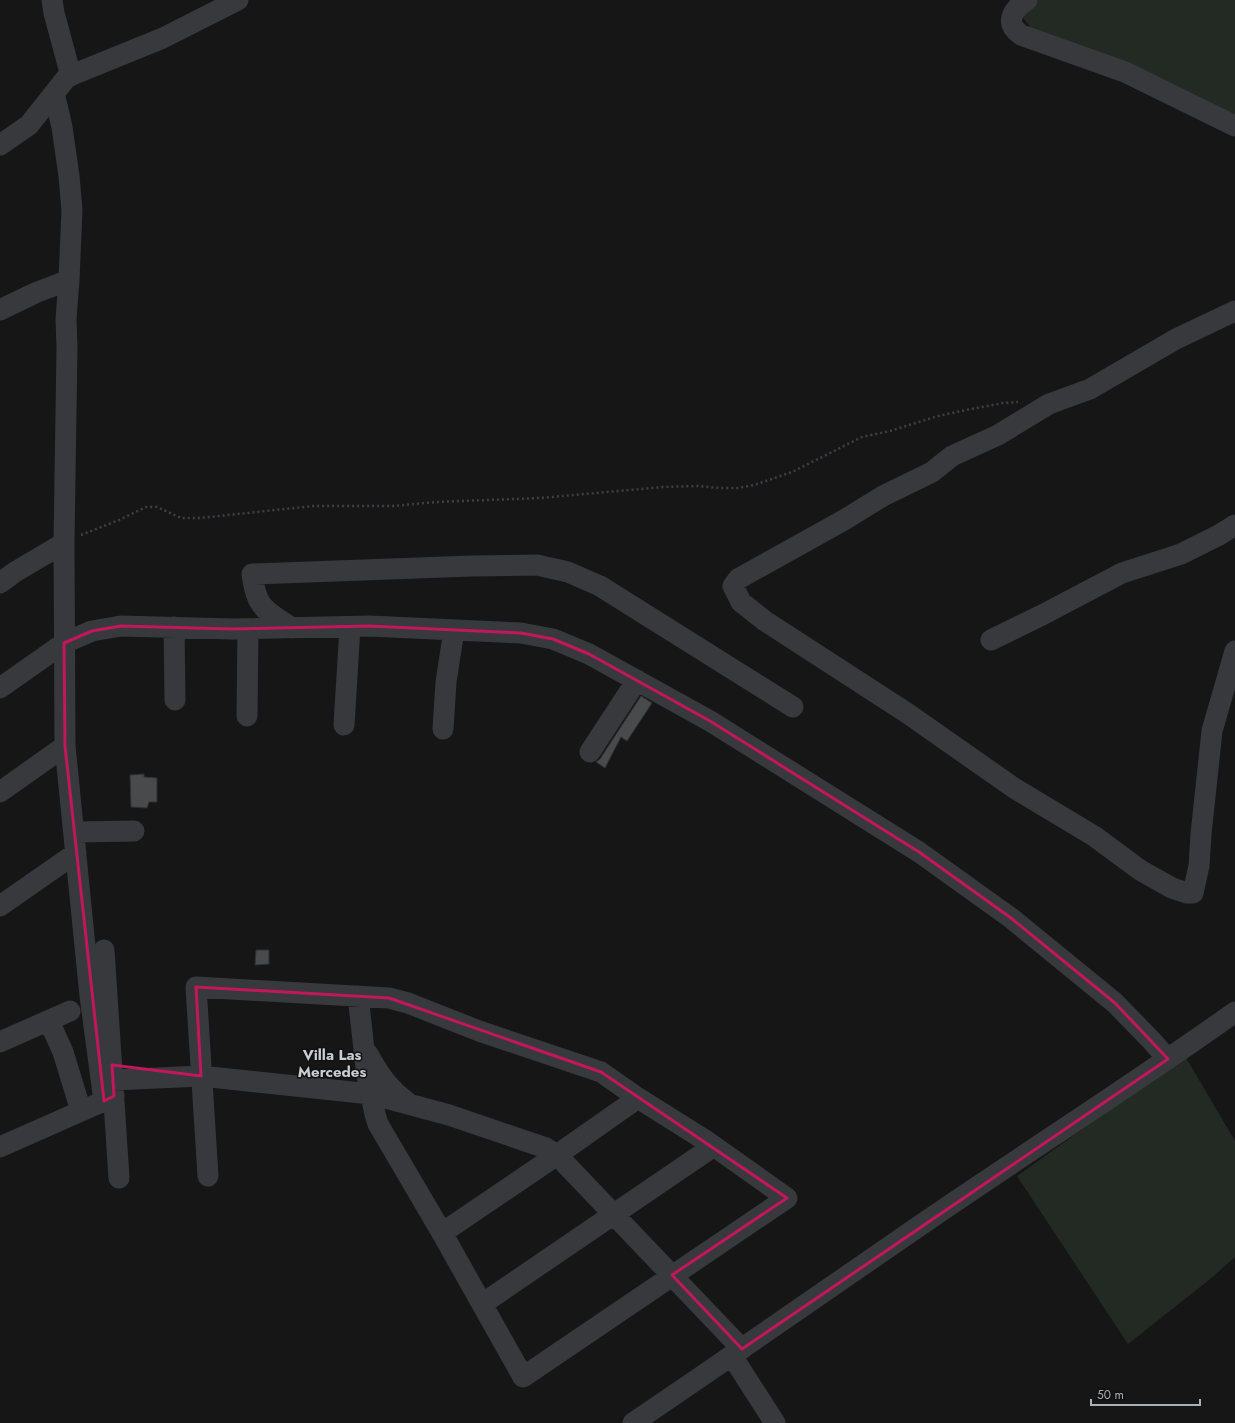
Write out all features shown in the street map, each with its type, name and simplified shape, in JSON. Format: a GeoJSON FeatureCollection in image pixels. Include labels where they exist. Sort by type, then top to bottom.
{"type":"FeatureCollection","features":[{"type":"Feature","properties":{"kind":"street"},"geometry":{"type":"LineString","coordinates":[[52,0],[54,13],[71,76]]}},
{"type":"Feature","properties":{"kind":"street"},"geometry":{"type":"LineString","coordinates":[[0,145],[28,125],[67,77],[163,38],[238,0]]}},
{"type":"Feature","properties":{"kind":"street"},"geometry":{"type":"LineString","coordinates":[[1027,0],[1018,6],[1011,20],[1015,30],[1021,35],[1124,72],[1235,126]]}},
{"type":"Feature","properties":{"kind":"street"},"geometry":{"type":"LineString","coordinates":[[54,93],[62,127],[72,210],[66,319],[67,347],[64,542],[65,746],[90,996],[110,1085]]}},
{"type":"Feature","properties":{"kind":"street"},"geometry":{"type":"LineString","coordinates":[[0,310],[69,280]]}},
{"type":"Feature","properties":{"kind":"street"},"geometry":{"type":"LineString","coordinates":[[1235,311],[1159,349],[1090,390],[1049,404],[998,435],[952,456],[932,472],[883,496],[844,520],[738,579],[733,586],[740,602],[765,621],[907,713],[1014,788],[1094,836],[1140,870],[1172,888],[1187,892],[1193,892],[1199,866],[1212,730],[1235,651]]}},
{"type":"Feature","properties":{"kind":"street"},"geometry":{"type":"LineString","coordinates":[[991,640],[1122,573],[1181,554],[1219,535],[1235,525]]}},
{"type":"Feature","properties":{"kind":"street"},"geometry":{"type":"LineString","coordinates":[[2,578],[15,572],[64,542]]}},
{"type":"Feature","properties":{"kind":"street"},"geometry":{"type":"LineString","coordinates":[[292,628],[260,604],[255,593],[252,574],[537,565],[568,572],[600,586],[793,707]]}},
{"type":"Feature","properties":{"kind":"street"},"geometry":{"type":"LineString","coordinates":[[174,626],[175,700]]}},
{"type":"Feature","properties":{"kind":"street"},"geometry":{"type":"LineString","coordinates":[[0,688],[64,643],[92,631],[107,627],[174,626],[248,629],[350,626],[520,633],[553,639],[589,654],[734,736],[919,852],[1010,918],[1115,1003],[1168,1059]]}},
{"type":"Feature","properties":{"kind":"street"},"geometry":{"type":"LineString","coordinates":[[344,725],[350,626]]}},
{"type":"Feature","properties":{"kind":"street"},"geometry":{"type":"LineString","coordinates":[[247,716],[248,629]]}},
{"type":"Feature","properties":{"kind":"street"},"geometry":{"type":"LineString","coordinates":[[443,729],[446,682],[454,630]]}},
{"type":"Feature","properties":{"kind":"street"},"geometry":{"type":"LineString","coordinates":[[590,752],[637,680]]}},
{"type":"Feature","properties":{"kind":"street"},"geometry":{"type":"LineString","coordinates":[[0,792],[65,746]]}},
{"type":"Feature","properties":{"kind":"street"},"geometry":{"type":"LineString","coordinates":[[74,832],[134,831]]}},
{"type":"Feature","properties":{"kind":"street"},"geometry":{"type":"LineString","coordinates":[[0,906],[76,853]]}},
{"type":"Feature","properties":{"kind":"street"},"geometry":{"type":"LineString","coordinates":[[104,950],[110,1085],[119,1178]]}},
{"type":"Feature","properties":{"kind":"street"},"geometry":{"type":"LineString","coordinates":[[208,1176],[196,987],[358,996],[389,998],[408,1003],[479,1031],[601,1072],[638,1098],[714,1146],[787,1198],[523,1377],[442,1233],[378,1124],[371,1094],[358,996]]}},
{"type":"Feature","properties":{"kind":"street"},"geometry":{"type":"LineString","coordinates":[[0,1042],[70,1011]]}},
{"type":"Feature","properties":{"kind":"street"},"geometry":{"type":"LineString","coordinates":[[632,1423],[737,1353],[928,1220],[1168,1059],[1235,1012]]}},
{"type":"Feature","properties":{"kind":"street"},"geometry":{"type":"LineString","coordinates":[[49,1021],[63,1052],[81,1111]]}},
{"type":"Feature","properties":{"kind":"street"},"geometry":{"type":"LineString","coordinates":[[364,1046],[386,1083],[394,1092],[409,1103]]}},
{"type":"Feature","properties":{"kind":"street"},"geometry":{"type":"LineString","coordinates":[[0,1147],[81,1111],[110,1085],[201,1076],[371,1094],[449,1114],[546,1148],[557,1156],[672,1276],[737,1353],[775,1423]]}},
{"type":"Feature","properties":{"kind":"street"},"geometry":{"type":"LineString","coordinates":[[442,1233],[557,1156],[638,1098]]}},
{"type":"Feature","properties":{"kind":"street"},"geometry":{"type":"LineString","coordinates":[[482,1304],[714,1146]]}},
{"type":"Feature","properties":{"kind":"path"},"geometry":{"type":"LineString","coordinates":[[64,542],[119,520],[146,507],[157,508],[181,518],[200,518],[313,506],[394,506],[436,502],[540,498],[663,487],[698,486],[738,488],[754,485],[792,472],[862,436],[897,429],[938,416],[1003,402],[1049,404]]}},
{"type":"Feature","properties":{"kind":"highlighted area"},"geometry":{"type":"Polygon","coordinates":[[[121,626],[232,629],[369,626],[521,633],[553,639],[589,654],[710,721],[919,852],[1011,918],[1115,1003],[1168,1059],[742,1349],[672,1275],[787,1198],[601,1072],[389,998],[196,987],[201,1076],[112,1065],[114,1096],[104,1101],[65,746],[64,643],[92,631],[121,626]]]}},
{"type":"Feature","properties":{"kind":"shaded area"},"geometry":{"type":"Polygon","coordinates":[[[1036,0],[1235,0],[1235,116],[1031,28],[1024,19],[1023,11],[1036,0]]]}},
{"type":"Feature","properties":{"kind":"shaded area"},"geometry":{"type":"Polygon","coordinates":[[[1185,1056],[1235,1141],[1235,1257],[1209,1280],[1128,1344],[1017,1176],[1185,1056]]]}},
{"type":"Feature","properties":{"kind":"building"},"geometry":{"type":"Polygon","coordinates":[[[641,696],[652,703],[627,741],[621,737],[605,768],[596,762],[600,759],[641,696]]]}},
{"type":"Feature","properties":{"kind":"building"},"geometry":{"type":"Polygon","coordinates":[[[144,774],[144,777],[157,778],[157,802],[149,802],[147,808],[131,807],[130,775],[144,774]]]}},
{"type":"Feature","properties":{"kind":"building"},"geometry":{"type":"Polygon","coordinates":[[[256,950],[269,950],[269,964],[255,965],[256,950]]]}},
{"type":"Feature","properties":{"kind":"district","name":"Villa Las Mercedes"},"geometry":{"type":"Point","coordinates":[332,1064]}}]}
